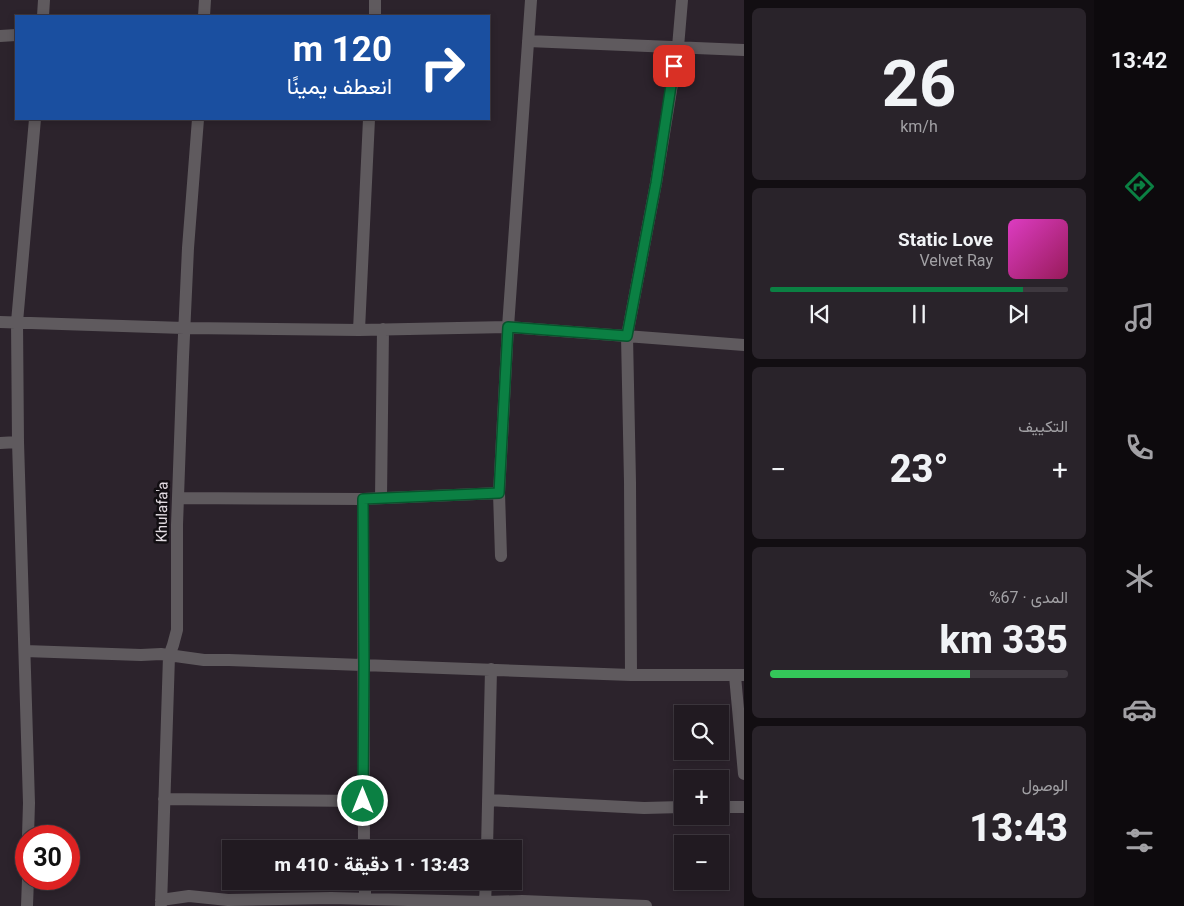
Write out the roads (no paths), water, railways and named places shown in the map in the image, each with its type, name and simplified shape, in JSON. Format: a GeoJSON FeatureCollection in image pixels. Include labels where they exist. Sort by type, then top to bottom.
{"type":"FeatureCollection","features":[{"type":"Feature","properties":{"kind":"street"},"geometry":{"type":"LineString","coordinates":[[43,15],[44,0]]}},
{"type":"Feature","properties":{"kind":"street"},"geometry":{"type":"LineString","coordinates":[[204,15],[205,0]]}},
{"type":"Feature","properties":{"kind":"street"},"geometry":{"type":"LineString","coordinates":[[375,15],[376,0]]}},
{"type":"Feature","properties":{"kind":"street"},"geometry":{"type":"LineString","coordinates":[[502,556],[499,493],[508,327],[531,0]]}},
{"type":"Feature","properties":{"kind":"street"},"geometry":{"type":"LineString","coordinates":[[631,675],[627,336],[656,183],[678,47],[682,0]]}},
{"type":"Feature","properties":{"kind":"street"},"geometry":{"type":"LineString","coordinates":[[0,36],[15,36]]}},
{"type":"Feature","properties":{"kind":"street"},"geometry":{"type":"LineString","coordinates":[[528,41],[744,50]]}},
{"type":"Feature","properties":{"kind":"street"},"geometry":{"type":"LineString","coordinates":[[28,825],[18,442],[17,322],[35,120]]}},
{"type":"Feature","properties":{"kind":"street","name":"Khulafa'a"},"geometry":{"type":"LineString","coordinates":[[161,903],[169,656],[177,630],[178,498],[184,328],[198,120]]}},
{"type":"Feature","properties":{"kind":"street"},"geometry":{"type":"LineString","coordinates":[[359,330],[369,120]]}},
{"type":"Feature","properties":{"kind":"street"},"geometry":{"type":"LineString","coordinates":[[0,322],[184,328],[359,330],[508,327],[744,345]]}},
{"type":"Feature","properties":{"kind":"street"},"geometry":{"type":"LineString","coordinates":[[381,498],[383,329]]}},
{"type":"Feature","properties":{"kind":"street"},"geometry":{"type":"LineString","coordinates":[[0,443],[18,442]]}},
{"type":"Feature","properties":{"kind":"street"},"geometry":{"type":"LineString","coordinates":[[178,498],[363,499],[499,493]]}},
{"type":"Feature","properties":{"kind":"street"},"geometry":{"type":"LineString","coordinates":[[363,499],[364,840]]}},
{"type":"Feature","properties":{"kind":"street"},"geometry":{"type":"LineString","coordinates":[[24,651],[161,654],[204,660],[631,675],[739,676],[744,774]]}},
{"type":"Feature","properties":{"kind":"street"},"geometry":{"type":"LineString","coordinates":[[487,840],[491,669]]}},
{"type":"Feature","properties":{"kind":"street"},"geometry":{"type":"LineString","coordinates":[[164,799],[363,801]]}},
{"type":"Feature","properties":{"kind":"street"},"geometry":{"type":"LineString","coordinates":[[488,800],[644,808],[674,807]]}},
{"type":"Feature","properties":{"kind":"street"},"geometry":{"type":"LineString","coordinates":[[729,807],[744,807]]}},
{"type":"Feature","properties":{"kind":"street"},"geometry":{"type":"LineString","coordinates":[[27,906],[28,890]]}},
{"type":"Feature","properties":{"kind":"street"},"geometry":{"type":"LineString","coordinates":[[365,890],[365,898]]}},
{"type":"Feature","properties":{"kind":"street"},"geometry":{"type":"LineString","coordinates":[[485,902],[486,890]]}},
{"type":"Feature","properties":{"kind":"street"},"geometry":{"type":"LineString","coordinates":[[161,903],[189,896],[228,903],[322,898],[365,898],[646,906]]}}]}
